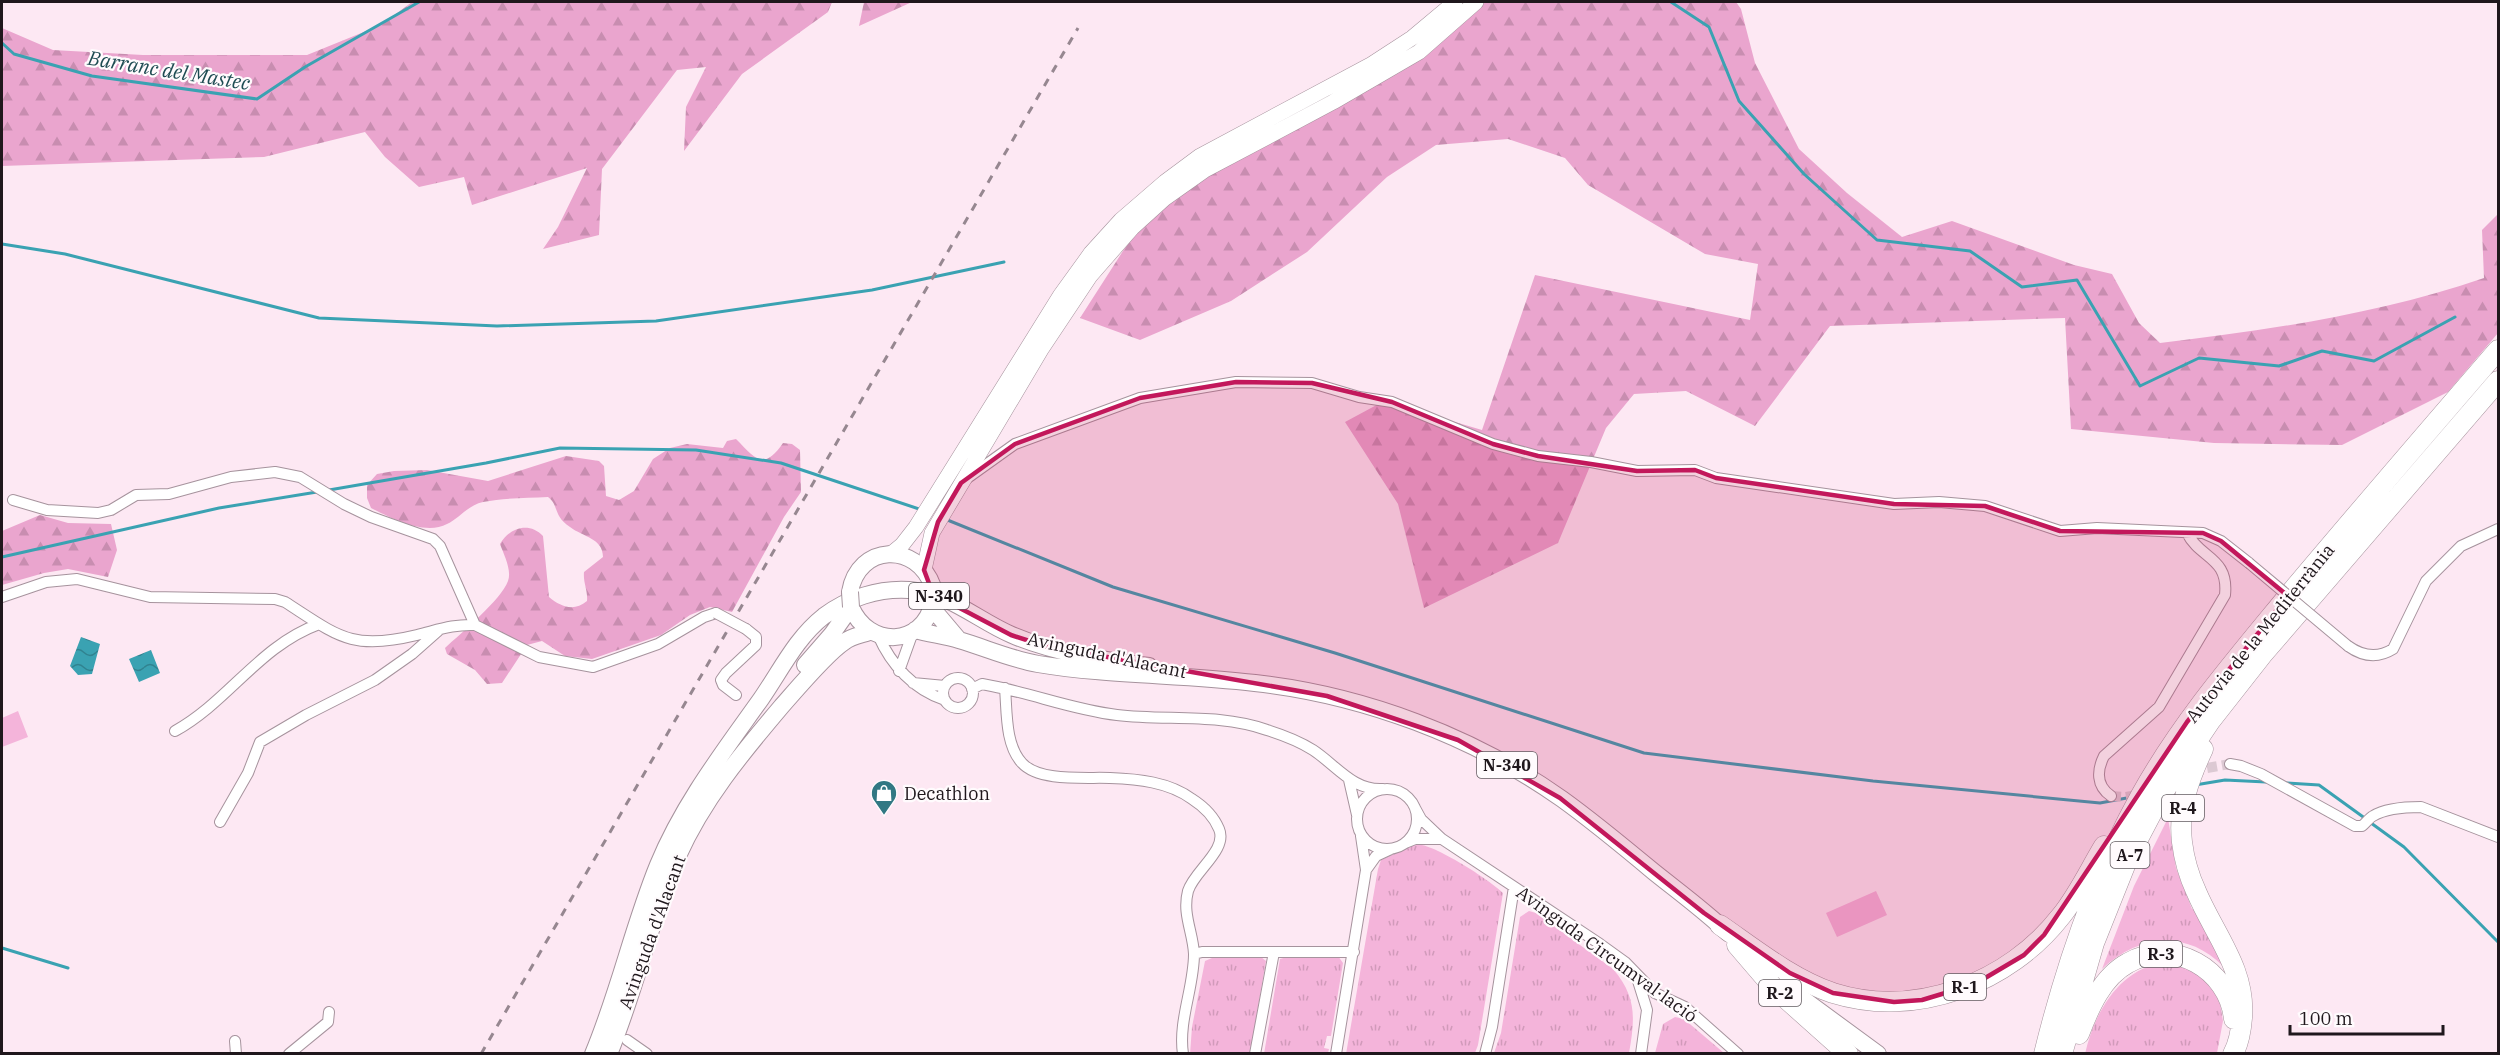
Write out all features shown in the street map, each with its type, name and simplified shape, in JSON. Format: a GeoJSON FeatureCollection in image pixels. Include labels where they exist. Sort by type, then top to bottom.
{"type":"FeatureCollection","features":[{"type":"Feature","properties":{"kind":"highway","name":"Autovia de la Mediterrània"},"geometry":{"type":"LineString","coordinates":[[2044,1053],[2069,961],[2084,918],[2141,795],[2187,722],[2212,687],[2499,350]]}},
{"type":"Feature","properties":{"kind":"highway","name":"Autovia de la Mediterrània"},"geometry":{"type":"LineString","coordinates":[[2062,1053],[2094,943],[2128,858],[2159,799],[2184,760],[2211,720],[2243,680],[2499,381]]}},
{"type":"Feature","properties":{"kind":"highway","name":"R-4"},"geometry":{"type":"LineString","coordinates":[[2231,1053],[2241,1030],[2243,1005],[2240,984],[2235,966],[2195,890],[2182,840],[2182,813],[2189,780],[2205,745],[2233,705],[2243,680]]}},
{"type":"Feature","properties":{"kind":"highway","name":"R-1"},"geometry":{"type":"LineString","coordinates":[[1720,925],[1790,973],[1833,993],[1859,999],[1894,1002],[1922,1000],[1948,993],[1975,984],[2002,969],[2024,955],[2044,935],[2062,915],[2120,818],[2141,795]]}},
{"type":"Feature","properties":{"kind":"highway","name":"R-2"},"geometry":{"type":"LineString","coordinates":[[1720,925],[1773,987],[1848,1053]]}},
{"type":"Feature","properties":{"kind":"highway","name":"R-3"},"geometry":{"type":"LineString","coordinates":[[2072,1053],[2089,1009],[2117,971],[2128,962],[2144,956],[2159,954],[2180,955],[2196,961],[2208,968],[2219,980],[2233,1008],[2234,1029],[2231,1053]]}},
{"type":"Feature","properties":{"kind":"main road"},"geometry":{"type":"LineString","coordinates":[[891,554],[902,545],[916,527],[1060,296],[1091,253],[1129,213],[1200,156],[1372,64],[1412,38],[1455,2]]}},
{"type":"Feature","properties":{"kind":"main road"},"geometry":{"type":"LineString","coordinates":[[924,570],[929,539],[1042,348],[1090,276],[1148,213],[1205,170],[1333,102],[1419,52],[1476,2]]}},
{"type":"Feature","properties":{"kind":"main road","name":"N-340"},"geometry":{"type":"LineString","coordinates":[[851,599],[854,577],[863,565],[876,557],[891,554],[910,558],[924,570],[932,599],[959,640]]}},
{"type":"Feature","properties":{"kind":"main road","name":"Avinguda d'Alacant"},"geometry":{"type":"LineString","coordinates":[[593,1053],[659,863],[702,784],[717,758],[807,631],[823,616],[845,603],[879,592],[909,590],[946,598],[1011,634],[1045,646],[1138,665],[1254,682]]}},
{"type":"Feature","properties":{"kind":"main road"},"geometry":{"type":"LineString","coordinates":[[851,599],[855,616],[874,633]]}},
{"type":"Feature","properties":{"kind":"main road","name":"Avinguda d'Alacant"},"geometry":{"type":"LineString","coordinates":[[702,784],[825,643],[851,599]]}},
{"type":"Feature","properties":{"kind":"main road","name":"N-340"},"geometry":{"type":"LineString","coordinates":[[874,633],[896,637],[914,631],[922,624],[932,599]]}},
{"type":"Feature","properties":{"kind":"main road","name":"N-340"},"geometry":{"type":"LineString","coordinates":[[914,631],[959,640],[997,654],[1037,663],[1143,676],[1254,682],[1307,692],[1384,711],[1432,729],[1494,758],[1577,810],[1720,925],[1787,988],[1878,1053]]}},
{"type":"Feature","properties":{"kind":"main road","name":"Avinguda d'Alacant"},"geometry":{"type":"LineString","coordinates":[[609,1053],[665,888],[678,856],[704,808],[734,764],[840,644],[853,637],[874,633]]}},
{"type":"Feature","properties":{"kind":"street"},"geometry":{"type":"LineString","coordinates":[[961,483],[1014,444],[1140,398],[1236,382],[1312,383],[1359,397],[1392,402],[1493,444],[1538,456],[1591,462],[1637,471],[1695,470],[1716,478],[1894,504],[1962,503],[1985,506],[2060,531],[2097,528],[2203,533],[2221,541],[2348,646],[2362,655],[2372,656],[2386,654],[2393,649],[2426,581],[2461,546],[2499,529]]}},
{"type":"Feature","properties":{"kind":"street"},"geometry":{"type":"LineString","coordinates":[[13,500],[36,509],[98,513],[111,510],[136,495],[169,494],[231,477],[275,472],[288,473],[300,477],[344,504],[371,517],[433,539],[440,546],[475,625]]}},
{"type":"Feature","properties":{"kind":"street"},"geometry":{"type":"LineString","coordinates":[[2111,796],[2099,781],[2098,772],[2104,756],[2159,707],[2225,595],[2226,586],[2222,569],[2211,556],[2191,540],[2187,532]]}},
{"type":"Feature","properties":{"kind":"street"},"geometry":{"type":"LineString","coordinates":[[2,597],[46,582],[77,579],[150,597],[275,599],[285,602],[319,624],[354,641],[399,640],[455,624],[475,625],[539,657],[593,667],[658,644],[716,613],[756,637],[756,645],[721,680],[723,685],[736,695]]}},
{"type":"Feature","properties":{"kind":"street"},"geometry":{"type":"LineString","coordinates":[[175,731],[198,718],[272,649],[303,630],[319,624]]}},
{"type":"Feature","properties":{"kind":"street"},"geometry":{"type":"LineString","coordinates":[[220,822],[248,773],[260,742],[306,715],[375,680],[412,654],[441,629]]}},
{"type":"Feature","properties":{"kind":"street"},"geometry":{"type":"LineString","coordinates":[[899,671],[914,631]]}},
{"type":"Feature","properties":{"kind":"street"},"geometry":{"type":"LineString","coordinates":[[874,633],[899,671],[913,683],[927,693],[945,700],[952,706],[961,707],[971,699],[972,689],[966,681],[957,678],[945,686],[913,683]]}},
{"type":"Feature","properties":{"kind":"street"},"geometry":{"type":"LineString","coordinates":[[972,689],[982,684],[1096,712],[1142,717],[1212,719],[1265,729],[1311,748],[1349,780],[1370,790],[1397,790],[1406,795],[1415,808],[1418,822],[1414,832],[1405,843]]}},
{"type":"Feature","properties":{"kind":"street"},"geometry":{"type":"LineString","coordinates":[[945,686],[945,700]]}},
{"type":"Feature","properties":{"kind":"street"},"geometry":{"type":"LineString","coordinates":[[1005,688],[1007,719],[1012,742],[1016,755],[1023,764],[1034,771],[1058,776],[1126,779],[1156,783],[1186,794],[1208,813],[1220,830],[1220,846],[1204,865],[1189,890],[1186,912],[1194,954],[1182,1037],[1183,1053]]}},
{"type":"Feature","properties":{"kind":"street"},"geometry":{"type":"LineString","coordinates":[[2230,764],[2261,774],[2355,826],[2362,826],[2371,817],[2380,813],[2408,807],[2421,807],[2499,837]]}},
{"type":"Feature","properties":{"kind":"street"},"geometry":{"type":"LineString","coordinates":[[1336,1053],[1366,870],[1363,841],[1349,780]]}},
{"type":"Feature","properties":{"kind":"street"},"geometry":{"type":"LineString","coordinates":[[1357,817],[1361,804],[1368,795],[1383,789]]}},
{"type":"Feature","properties":{"kind":"street","name":"Avinguda Circumval·lació"},"geometry":{"type":"LineString","coordinates":[[1415,808],[1421,819],[1442,839],[1600,944],[1624,962],[1655,993],[1684,1007],[1738,1053]]}},
{"type":"Feature","properties":{"kind":"street"},"geometry":{"type":"LineString","coordinates":[[1359,830],[1370,844],[1383,849],[1393,848]]}},
{"type":"Feature","properties":{"kind":"street"},"geometry":{"type":"LineString","coordinates":[[1366,870],[1376,856],[1405,843],[1415,839],[1442,839]]}},
{"type":"Feature","properties":{"kind":"street"},"geometry":{"type":"LineString","coordinates":[[1485,1053],[1492,1027],[1514,886]]}},
{"type":"Feature","properties":{"kind":"street"},"geometry":{"type":"LineString","coordinates":[[1194,954],[1202,952],[1354,952]]}},
{"type":"Feature","properties":{"kind":"street"},"geometry":{"type":"LineString","coordinates":[[1255,1053],[1274,952]]}},
{"type":"Feature","properties":{"kind":"street"},"geometry":{"type":"LineString","coordinates":[[1635,975],[1647,1010],[1641,1053]]}},
{"type":"Feature","properties":{"kind":"street"},"geometry":{"type":"LineString","coordinates":[[289,1053],[328,1022],[329,1012]]}},
{"type":"Feature","properties":{"kind":"street"},"geometry":{"type":"LineString","coordinates":[[627,1040],[646,1053]]}},
{"type":"Feature","properties":{"kind":"street"},"geometry":{"type":"LineString","coordinates":[[235,1041],[236,1053]]}},
{"type":"Feature","properties":{"kind":"highlighted area"},"geometry":{"type":"Polygon","coordinates":[[[1236,382],[1312,383],[1392,402],[1493,444],[1538,456],[1637,471],[1695,470],[1716,478],[1894,504],[1985,506],[2060,531],[2203,533],[2221,541],[2288,596],[2187,722],[2044,935],[2024,955],[1975,984],[1922,1000],[1894,1002],[1833,993],[1790,973],[1704,913],[1560,798],[1458,740],[1327,696],[1045,646],[1011,635],[933,594],[924,570],[938,522],[961,483],[1015,444],[1140,398],[1236,382]]]}},
{"type":"Feature","properties":{"kind":"green space"},"geometry":{"type":"Polygon","coordinates":[[[412,2],[832,2],[828,12],[742,74],[684,151],[686,107],[706,67],[677,70],[602,169],[599,235],[543,249],[558,227],[587,168],[472,205],[464,177],[419,187],[385,157],[365,132],[264,157],[2,166],[2,28],[53,50],[143,55],[307,55],[381,25],[412,2]]]}},
{"type":"Feature","properties":{"kind":"green space"},"geometry":{"type":"Polygon","coordinates":[[[864,2],[912,2],[859,26],[864,2]]]}},
{"type":"Feature","properties":{"kind":"green space"},"geometry":{"type":"Polygon","coordinates":[[[1470,2],[1736,2],[1741,9],[1755,63],[1799,149],[1847,193],[1902,237],[1952,221],[2074,265],[2112,274],[2139,323],[2160,343],[2242,332],[2364,311],[2444,291],[2484,278],[2482,230],[2498,214],[2498,333],[2448,392],[2342,445],[2214,443],[2071,429],[2065,318],[1830,326],[1755,426],[1686,391],[1634,394],[1606,428],[1558,543],[1424,608],[1398,504],[1345,422],[1384,401],[1482,430],[1535,275],[1750,320],[1758,264],[1705,254],[1588,185],[1565,158],[1508,139],[1436,145],[1387,177],[1307,252],[1231,301],[1140,340],[1080,318],[1148,212],[1423,48],[1470,2]]]}},
{"type":"Feature","properties":{"kind":"green space"},"geometry":{"type":"Polygon","coordinates":[[[736,439],[759,459],[770,457],[783,443],[792,444],[800,450],[801,492],[784,517],[732,612],[710,607],[690,615],[661,635],[592,659],[565,656],[542,641],[527,645],[502,683],[487,684],[475,670],[447,654],[445,648],[480,616],[504,589],[509,572],[500,544],[504,538],[520,528],[538,531],[543,536],[549,597],[568,607],[587,601],[584,572],[603,557],[600,546],[565,523],[548,497],[483,502],[473,506],[447,524],[429,528],[398,521],[379,512],[371,508],[367,498],[367,485],[377,474],[427,470],[488,481],[566,456],[599,461],[604,466],[606,496],[619,500],[634,491],[653,459],[670,448],[687,444],[723,448],[727,441],[736,439]]]}},
{"type":"Feature","properties":{"kind":"green space"},"geometry":{"type":"Polygon","coordinates":[[[40,515],[68,523],[111,524],[117,550],[108,577],[68,569],[2,585],[2,531],[40,515]]]}},
{"type":"Feature","properties":{"kind":"green space"},"geometry":{"type":"Polygon","coordinates":[[[18,711],[28,737],[2,747],[2,718],[18,711]]]}},
{"type":"Feature","properties":{"kind":"green space"},"geometry":{"type":"Polygon","coordinates":[[[2168,818],[2176,868],[2192,909],[2199,909],[2223,966],[2209,954],[2194,946],[2162,941],[2146,943],[2131,949],[2102,969],[2134,886],[2168,818]]]}},
{"type":"Feature","properties":{"kind":"green space"},"geometry":{"type":"Polygon","coordinates":[[[1415,844],[1435,849],[1474,872],[1503,893],[1478,1045],[1475,1053],[1346,1054],[1378,869],[1381,860],[1415,844]]]}},
{"type":"Feature","properties":{"kind":"green space"},"geometry":{"type":"Polygon","coordinates":[[[1876,891],[1887,915],[1837,937],[1826,913],[1876,891]]]}},
{"type":"Feature","properties":{"kind":"green space"},"geometry":{"type":"Polygon","coordinates":[[[1529,911],[1536,913],[1613,969],[1621,979],[1632,1009],[1629,1053],[1494,1053],[1501,1033],[1520,917],[1529,911]]]}},
{"type":"Feature","properties":{"kind":"green space"},"geometry":{"type":"Polygon","coordinates":[[[1290,956],[1338,956],[1343,963],[1331,1036],[1327,1036],[1324,1048],[1329,1049],[1328,1053],[1264,1054],[1280,959],[1290,956]]]}},
{"type":"Feature","properties":{"kind":"green space"},"geometry":{"type":"Polygon","coordinates":[[[1261,957],[1266,961],[1250,1053],[1190,1054],[1192,1027],[1205,961],[1212,958],[1261,957]]]}},
{"type":"Feature","properties":{"kind":"green space"},"geometry":{"type":"Polygon","coordinates":[[[2165,963],[2190,968],[2212,986],[2220,1003],[2223,1021],[2217,1053],[2085,1054],[2102,1008],[2122,983],[2149,966],[2165,963]]]}},
{"type":"Feature","properties":{"kind":"green space"},"geometry":{"type":"Polygon","coordinates":[[[1675,1017],[1684,1019],[1724,1053],[1655,1053],[1663,1024],[1675,1017]]]}},
{"type":"Feature","properties":{"kind":"water"},"geometry":{"type":"Polygon","coordinates":[[[81,637],[100,644],[92,674],[78,675],[70,666],[81,637]]]}},
{"type":"Feature","properties":{"kind":"water"},"geometry":{"type":"Polygon","coordinates":[[[151,650],[160,673],[139,682],[129,659],[151,650]]]}},
{"type":"Feature","properties":{"kind":"waterway","name":"Barranc del Mastec"},"geometry":{"type":"LineString","coordinates":[[2,43],[14,54],[92,76],[257,99],[305,67],[419,2]]}},
{"type":"Feature","properties":{"kind":"waterway"},"geometry":{"type":"LineString","coordinates":[[1671,2],[1709,27],[1739,101],[1804,174],[1877,240],[1970,251],[2022,287],[2077,280],[2140,386],[2199,358],[2279,366],[2322,351],[2374,361],[2455,317]]}},
{"type":"Feature","properties":{"kind":"waterway"},"geometry":{"type":"LineString","coordinates":[[2,244],[65,254],[319,318],[497,326],[656,321],[872,290],[1004,262]]}},
{"type":"Feature","properties":{"kind":"waterway"},"geometry":{"type":"LineString","coordinates":[[329,490],[560,448],[696,450],[781,463],[922,510]]}},
{"type":"Feature","properties":{"kind":"waterway"},"geometry":{"type":"LineString","coordinates":[[2,557],[219,508],[317,492]]}},
{"type":"Feature","properties":{"kind":"waterway"},"geometry":{"type":"LineString","coordinates":[[945,519],[1113,587],[1335,653],[1644,753],[1873,781],[2100,803],[2132,797]]}},
{"type":"Feature","properties":{"kind":"waterway"},"geometry":{"type":"LineString","coordinates":[[2195,785],[2225,780],[2266,782]]}},
{"type":"Feature","properties":{"kind":"waterway"},"geometry":{"type":"LineString","coordinates":[[2287,783],[2319,785],[2366,819]]}},
{"type":"Feature","properties":{"kind":"waterway"},"geometry":{"type":"LineString","coordinates":[[2371,823],[2404,847],[2498,942]]}},
{"type":"Feature","properties":{"kind":"waterway"},"geometry":{"type":"LineString","coordinates":[[2,948],[68,968]]}},
{"type":"Feature","properties":{"kind":"tunnel"},"geometry":{"type":"LineString","coordinates":[[2193,773],[2230,764]]}},
{"type":"Feature","properties":{"kind":"tunnel"},"geometry":{"type":"LineString","coordinates":[[2111,796],[2125,797],[2143,794]]}},
{"type":"Feature","properties":{"kind":"railway"},"geometry":{"type":"LineString","coordinates":[[481,1054],[1078,28]]}},
{"type":"Feature","properties":{"kind":"place","name":"Decathlon"},"geometry":{"type":"Point","coordinates":[884,816]}}]}
